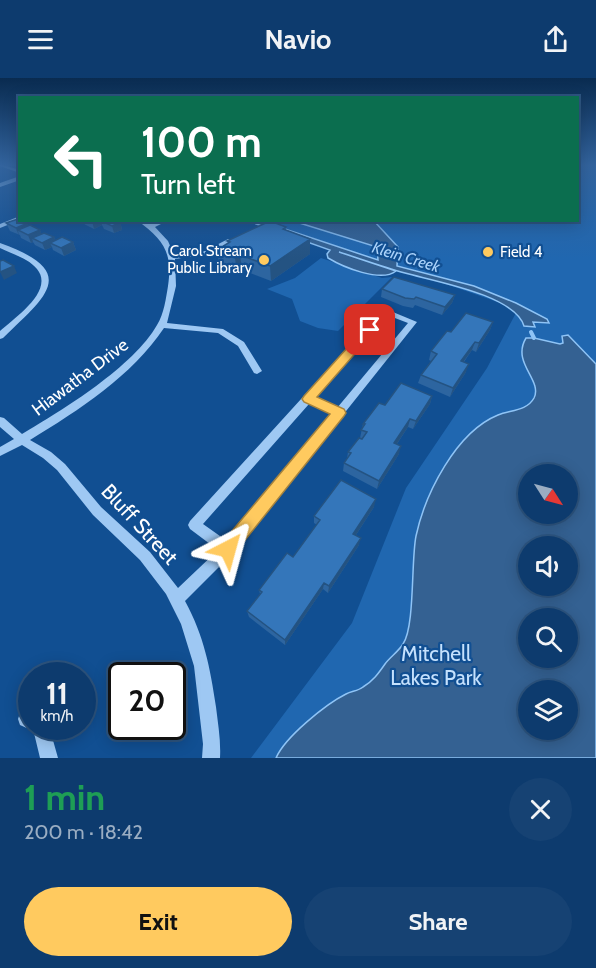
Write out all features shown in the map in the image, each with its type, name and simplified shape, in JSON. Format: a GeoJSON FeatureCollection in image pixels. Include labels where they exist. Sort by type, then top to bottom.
{"type":"FeatureCollection","features":[{"type":"Feature","properties":{"kind":"street"},"geometry":{"type":"LineString","coordinates":[[0,226],[18,219]]}},
{"type":"Feature","properties":{"kind":"street"},"geometry":{"type":"LineString","coordinates":[[143,222],[167,243],[172,257],[207,253],[230,240]]}},
{"type":"Feature","properties":{"kind":"street"},"geometry":{"type":"LineString","coordinates":[[150,226],[161,222]]}},
{"type":"Feature","properties":{"kind":"street"},"geometry":{"type":"LineString","coordinates":[[0,245],[35,264],[41,269],[45,280],[43,294],[0,336]]}},
{"type":"Feature","properties":{"kind":"street","name":"Hiawatha Drive"},"geometry":{"type":"LineString","coordinates":[[0,452],[22,440],[116,375],[144,348],[162,325],[173,281],[172,257]]}},
{"type":"Feature","properties":{"kind":"street"},"geometry":{"type":"LineString","coordinates":[[176,599],[228,549],[413,322],[385,312],[194,525],[228,549]]}},
{"type":"Feature","properties":{"kind":"street"},"geometry":{"type":"LineString","coordinates":[[162,325],[210,328],[231,336],[241,344],[257,371]]}},
{"type":"Feature","properties":{"kind":"street"},"geometry":{"type":"LineString","coordinates":[[308,399],[339,413]]}},
{"type":"Feature","properties":{"kind":"street","name":"Bluff Street"},"geometry":{"type":"LineString","coordinates":[[0,421],[22,440],[47,455],[61,467],[105,521],[154,566],[176,599],[188,622],[202,666],[212,744],[211,758]]}},
{"type":"Feature","properties":{"kind":"street"},"geometry":{"type":"LineString","coordinates":[[44,740],[48,758]]}},
{"type":"Feature","properties":{"kind":"green space","name":"Mitchell Lakes Park"},"geometry":{"type":"Polygon","coordinates":[[[579,196],[596,196],[596,758],[251,758],[352,623],[406,488],[487,368],[518,309],[267,222],[579,222],[579,196]]]}},
{"type":"Feature","properties":{"kind":"green space"},"geometry":{"type":"Polygon","coordinates":[[[321,258],[382,278],[392,277],[338,331],[318,328],[300,321],[292,299],[267,289],[295,278],[321,258]]]}},
{"type":"Feature","properties":{"kind":"shaded area"},"geometry":{"type":"Polygon","coordinates":[[[251,222],[264,222],[378,260],[377,247],[296,222],[375,222],[398,247],[397,266],[474,286],[516,303],[547,319],[549,323],[533,322],[535,327],[524,326],[517,315],[490,298],[339,252],[396,271],[389,274],[372,275],[343,266],[328,258],[327,254],[330,250],[251,222]]]}},
{"type":"Feature","properties":{"kind":"shaded area","name":"Mitchell Lakes Park"},"geometry":{"type":"Polygon","coordinates":[[[568,335],[596,364],[596,758],[276,758],[288,741],[317,713],[370,682],[399,650],[407,635],[409,623],[416,536],[420,519],[435,484],[456,450],[469,435],[483,423],[498,415],[523,408],[534,398],[536,391],[522,355],[522,347],[526,338],[563,343],[562,336],[568,335]]]}},
{"type":"Feature","properties":{"kind":"building"},"geometry":{"type":"Polygon","coordinates":[[[18,219],[18,222],[28,223],[16,228],[6,223],[18,219]]]}},
{"type":"Feature","properties":{"kind":"building"},"geometry":{"type":"Polygon","coordinates":[[[103,222],[119,223],[112,226],[103,222]]]}},
{"type":"Feature","properties":{"kind":"building"},"geometry":{"type":"Polygon","coordinates":[[[268,222],[286,227],[283,229],[310,239],[270,266],[240,255],[235,258],[217,250],[230,242],[227,241],[268,222]]]}},
{"type":"Feature","properties":{"kind":"building"},"geometry":{"type":"Polygon","coordinates":[[[30,225],[40,230],[28,235],[18,230],[30,225]]]}},
{"type":"Feature","properties":{"kind":"building"},"geometry":{"type":"Polygon","coordinates":[[[44,233],[54,237],[42,243],[32,238],[44,233]]]}},
{"type":"Feature","properties":{"kind":"building"},"geometry":{"type":"Polygon","coordinates":[[[62,237],[73,242],[61,248],[50,243],[62,237]]]}},
{"type":"Feature","properties":{"kind":"building"},"geometry":{"type":"Polygon","coordinates":[[[3,260],[14,266],[0,272],[0,261],[3,260]]]}},
{"type":"Feature","properties":{"kind":"building"},"geometry":{"type":"Polygon","coordinates":[[[394,277],[455,295],[445,307],[416,297],[414,299],[405,298],[382,289],[394,277]]]}},
{"type":"Feature","properties":{"kind":"building"},"geometry":{"type":"Polygon","coordinates":[[[466,313],[493,322],[479,343],[475,342],[461,361],[469,364],[453,388],[421,375],[437,354],[431,351],[447,331],[451,332],[466,313]]]}},
{"type":"Feature","properties":{"kind":"building"},"geometry":{"type":"Polygon","coordinates":[[[401,383],[432,396],[416,421],[410,419],[394,443],[401,446],[379,481],[344,463],[351,453],[348,452],[367,432],[361,430],[365,424],[363,424],[379,403],[385,405],[401,383]]]}},
{"type":"Feature","properties":{"kind":"building"},"geometry":{"type":"Polygon","coordinates":[[[341,480],[376,499],[353,534],[361,538],[329,586],[324,583],[285,640],[247,611],[262,592],[259,590],[287,553],[293,557],[320,520],[314,516],[341,480]]]}},
{"type":"Feature","properties":{"kind":"waterway"},"geometry":{"type":"LineString","coordinates":[[531,332],[534,338]]}},
{"type":"Feature","properties":{"kind":"place","name":"Field 4"},"geometry":{"type":"Point","coordinates":[488,252]}},
{"type":"Feature","properties":{"kind":"place","name":"Carol Stream Public Library"},"geometry":{"type":"Point","coordinates":[264,260]}},
{"type":"Feature","properties":{"kind":"route"},"geometry":{"type":"LineString","coordinates":[[228,549],[339,413],[308,399],[370,330]]}},
{"type":"Feature","properties":{"kind":"water label","name":"Klein Creek"},"geometry":{"type":"Point","coordinates":[406,257]}}]}
